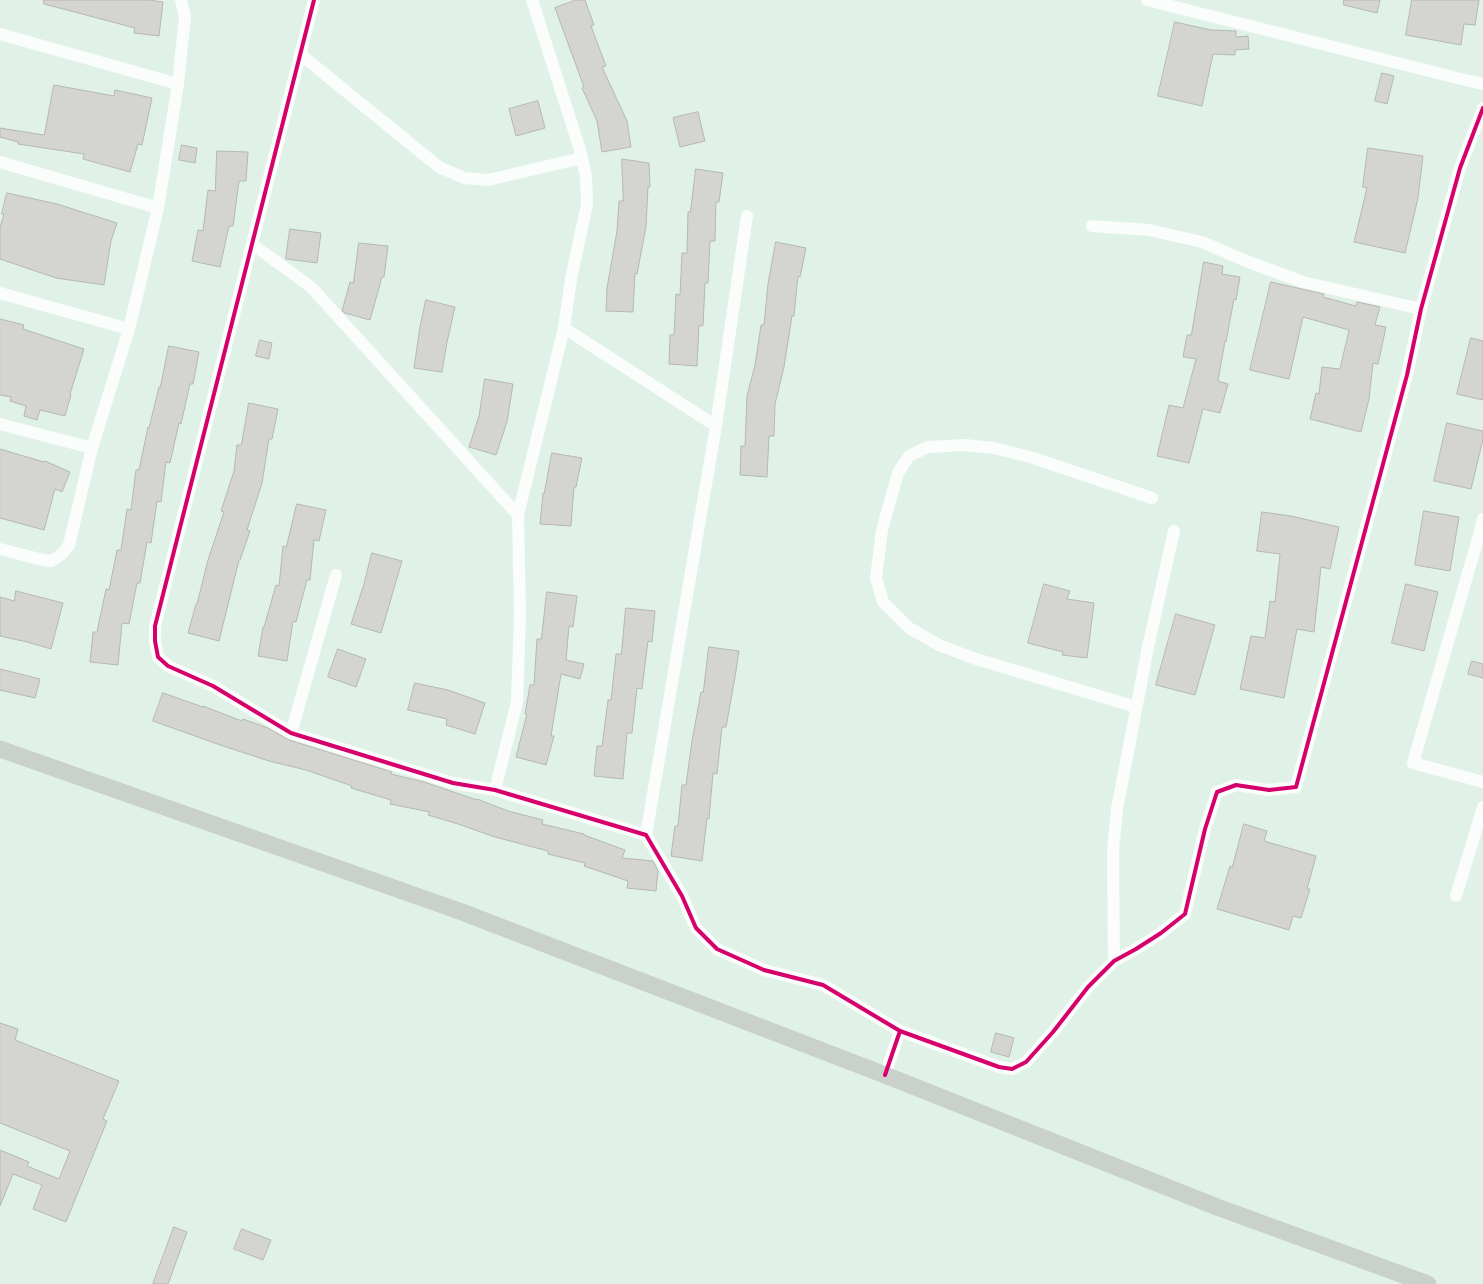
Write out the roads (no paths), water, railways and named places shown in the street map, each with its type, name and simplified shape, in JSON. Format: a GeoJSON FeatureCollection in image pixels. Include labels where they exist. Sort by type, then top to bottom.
{"type":"FeatureCollection","features":[{"type":"Feature","properties":{"kind":"main road"},"geometry":{"type":"LineString","coordinates":[[0,750],[462,912],[885,1075],[1217,1207],[1428,1284]]}},
{"type":"Feature","properties":{"kind":"street"},"geometry":{"type":"LineString","coordinates":[[0,549],[52,561],[63,553],[69,545],[92,448],[129,329],[158,208],[178,84],[185,17],[181,0]]}},
{"type":"Feature","properties":{"kind":"street"},"geometry":{"type":"LineString","coordinates":[[314,0],[156,626],[155,641],[158,657],[168,666],[213,686],[291,733],[453,783],[495,790],[646,835]]}},
{"type":"Feature","properties":{"kind":"street"},"geometry":{"type":"LineString","coordinates":[[495,790],[516,702],[520,616],[518,515],[564,328],[571,279],[587,204],[586,177],[582,158],[532,0]]}},
{"type":"Feature","properties":{"kind":"street"},"geometry":{"type":"LineString","coordinates":[[1147,0],[1483,84]]}},
{"type":"Feature","properties":{"kind":"street"},"geometry":{"type":"LineString","coordinates":[[0,34],[178,84]]}},
{"type":"Feature","properties":{"kind":"street"},"geometry":{"type":"LineString","coordinates":[[300,54],[439,167],[464,178],[488,180],[582,158]]}},
{"type":"Feature","properties":{"kind":"street"},"geometry":{"type":"LineString","coordinates":[[747,216],[716,426],[646,835],[682,896],[696,928],[717,949],[764,970],[823,986],[900,1031],[999,1067],[1012,1069],[1026,1062],[1053,1032],[1088,988],[1114,961],[1136,950],[1185,914],[1205,829],[1217,792],[1236,785],[1269,790],[1296,787],[1407,375],[1421,309],[1460,168],[1483,108]]}},
{"type":"Feature","properties":{"kind":"street"},"geometry":{"type":"LineString","coordinates":[[0,162],[158,208]]}},
{"type":"Feature","properties":{"kind":"street"},"geometry":{"type":"LineString","coordinates":[[1092,226],[1149,230],[1202,242],[1246,261],[1303,282],[1421,309]]}},
{"type":"Feature","properties":{"kind":"street"},"geometry":{"type":"LineString","coordinates":[[252,244],[311,287],[518,515]]}},
{"type":"Feature","properties":{"kind":"street"},"geometry":{"type":"LineString","coordinates":[[0,293],[129,329]]}},
{"type":"Feature","properties":{"kind":"street"},"geometry":{"type":"LineString","coordinates":[[564,328],[716,426]]}},
{"type":"Feature","properties":{"kind":"street"},"geometry":{"type":"LineString","coordinates":[[0,424],[92,448]]}},
{"type":"Feature","properties":{"kind":"street"},"geometry":{"type":"LineString","coordinates":[[1136,707],[972,658],[939,645],[909,628],[883,602],[876,578],[882,530],[898,473],[909,456],[928,447],[964,445],[994,448],[1030,457],[1152,498]]}},
{"type":"Feature","properties":{"kind":"street"},"geometry":{"type":"LineString","coordinates":[[1483,518],[1481,536],[1413,763],[1483,782]]}},
{"type":"Feature","properties":{"kind":"street"},"geometry":{"type":"LineString","coordinates":[[1114,961],[1113,850],[1117,809],[1148,647],[1174,531]]}},
{"type":"Feature","properties":{"kind":"street"},"geometry":{"type":"LineString","coordinates":[[291,733],[336,575]]}},
{"type":"Feature","properties":{"kind":"street"},"geometry":{"type":"LineString","coordinates":[[1456,896],[1483,807]]}},
{"type":"Feature","properties":{"kind":"street"},"geometry":{"type":"LineString","coordinates":[[885,1075],[900,1031]]}}]}
